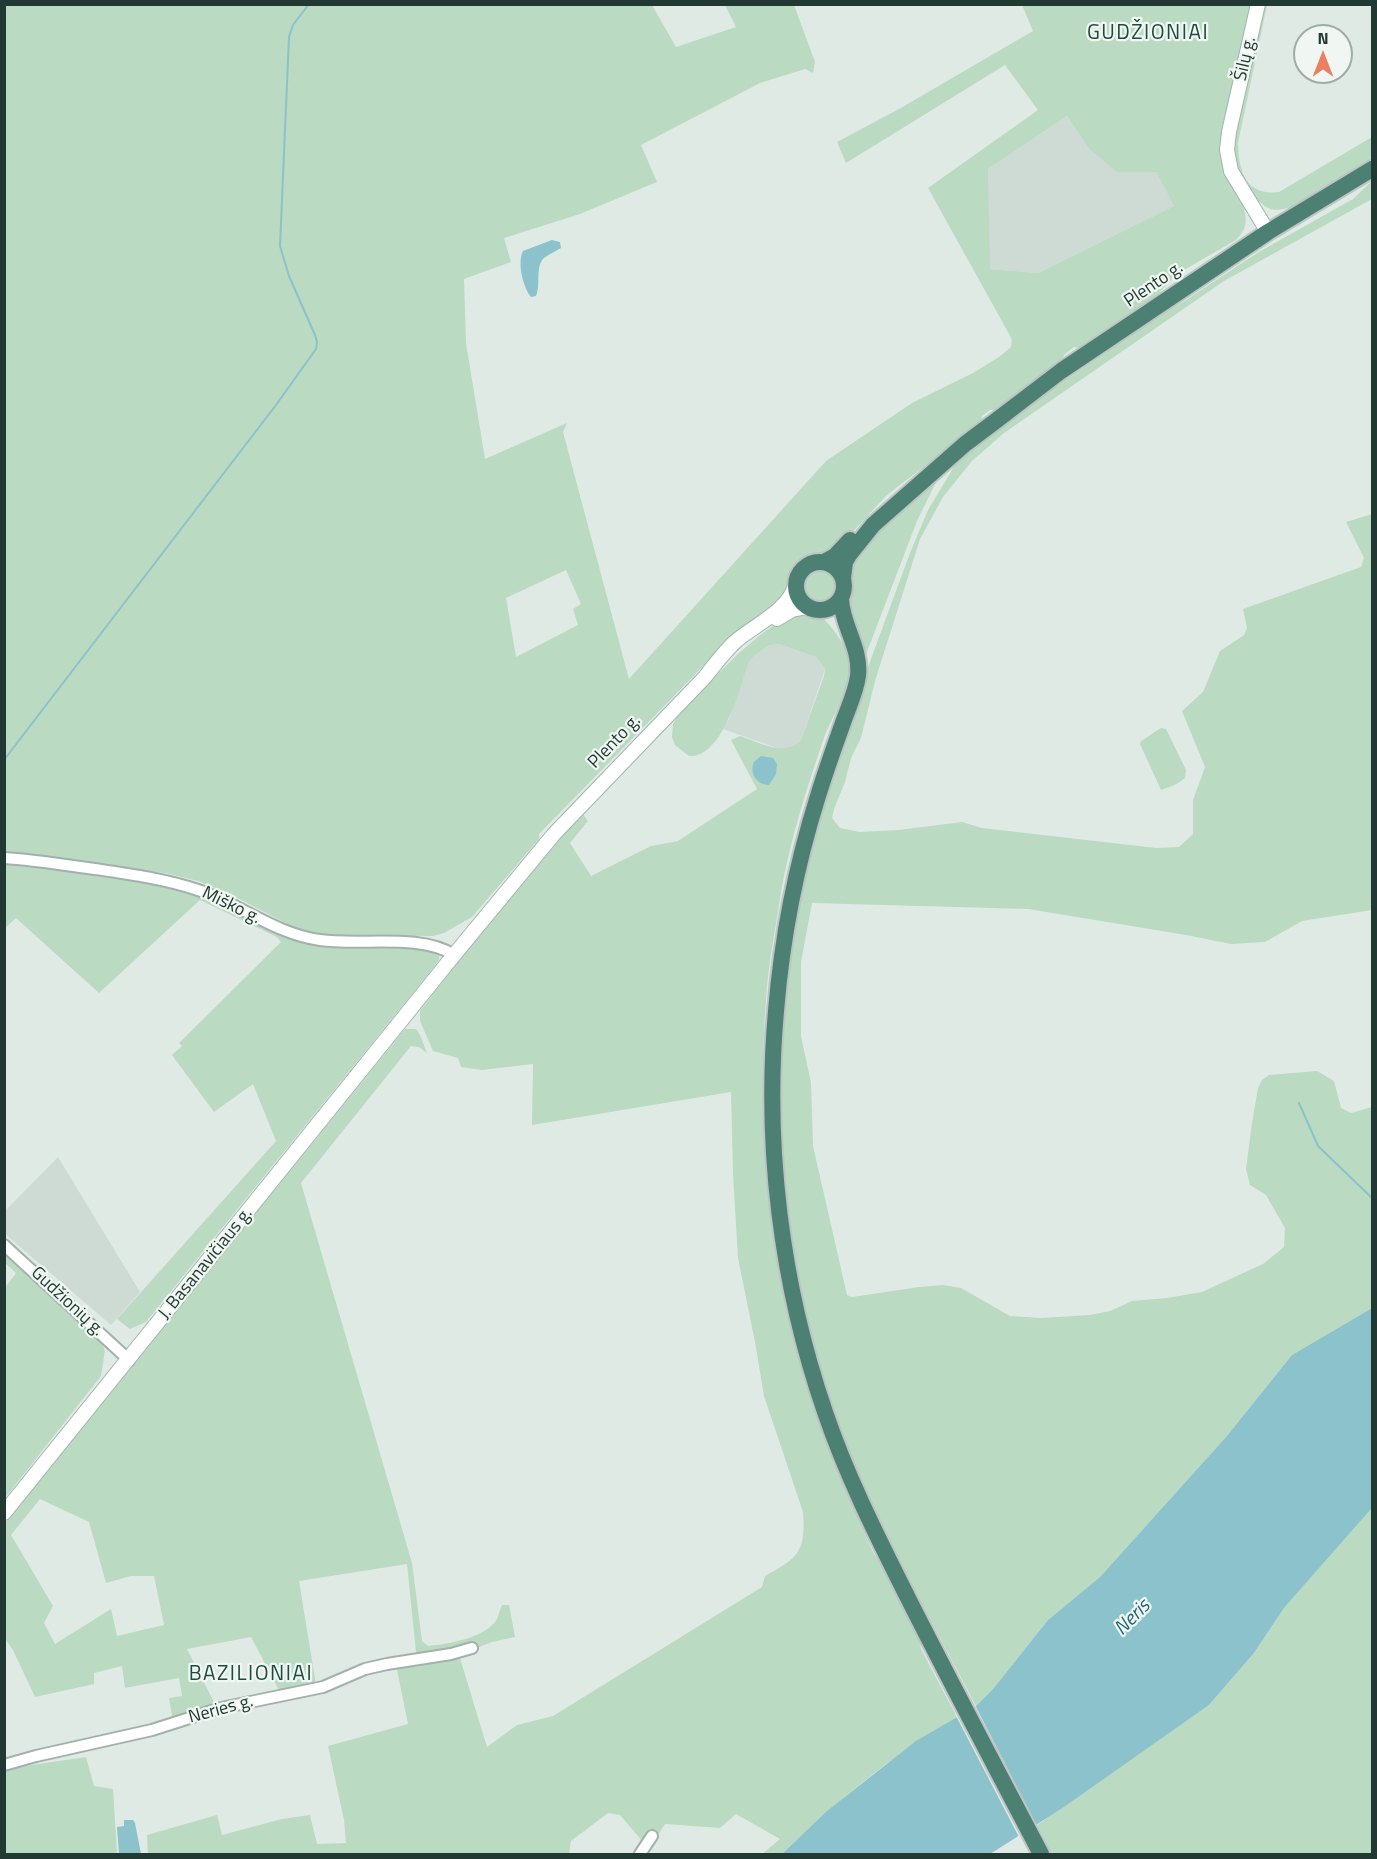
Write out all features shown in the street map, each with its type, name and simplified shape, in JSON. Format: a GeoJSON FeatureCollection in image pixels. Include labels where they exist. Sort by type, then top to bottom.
{"type":"FeatureCollection","features":[{"type":"Feature","properties":{"kind":"highway","name":"Plento g."},"geometry":{"type":"LineString","coordinates":[[824,562],[842,550],[862,525],[894,494],[965,444],[1061,371],[1268,232],[1372,169]]}},
{"type":"Feature","properties":{"kind":"highway","name":"Plento g."},"geometry":{"type":"LineString","coordinates":[[843,578],[845,562],[873,525],[965,444]]}},
{"type":"Feature","properties":{"kind":"highway"},"geometry":{"type":"LineString","coordinates":[[858,663],[835,621],[798,597],[796,584],[798,576],[808,565],[824,562],[836,567],[843,578],[842,613],[857,650],[858,663],[858,676],[810,821],[785,930],[774,1037],[772,1088],[774,1151],[781,1222],[793,1295],[824,1411],[868,1516],[1041,1854]]}},
{"type":"Feature","properties":{"kind":"highway"},"geometry":{"type":"LineString","coordinates":[[813,608],[827,609],[841,599]]}},
{"type":"Feature","properties":{"kind":"main road","name":"Šilų g."},"geometry":{"type":"LineString","coordinates":[[1258,4],[1227,150],[1231,171],[1268,232]]}},
{"type":"Feature","properties":{"kind":"main road","name":"Plento g."},"geometry":{"type":"LineString","coordinates":[[454,954],[554,834],[705,677],[736,641],[786,603],[796,584]]}},
{"type":"Feature","properties":{"kind":"main road","name":"Plento g."},"geometry":{"type":"LineString","coordinates":[[705,677],[772,622],[792,610],[813,608]]}},
{"type":"Feature","properties":{"kind":"main road","name":"J. Basanavičiaus g."},"geometry":{"type":"LineString","coordinates":[[4,1513],[454,954]]}},
{"type":"Feature","properties":{"kind":"street","name":"Miško g."},"geometry":{"type":"LineString","coordinates":[[4,858],[141,876],[196,890],[219,898],[267,924],[319,940],[421,943],[445,948],[454,954]]}},
{"type":"Feature","properties":{"kind":"street","name":"Gudžionių g."},"geometry":{"type":"LineString","coordinates":[[4,1245],[129,1360]]}},
{"type":"Feature","properties":{"kind":"street","name":"Neries g."},"geometry":{"type":"LineString","coordinates":[[4,1765],[152,1730],[221,1708],[323,1687],[365,1669],[451,1654],[472,1648]]}},
{"type":"Feature","properties":{"kind":"street"},"geometry":{"type":"LineString","coordinates":[[640,1854],[652,1836]]}},
{"type":"Feature","properties":{"kind":"shaded area"},"geometry":{"type":"Polygon","coordinates":[[[1067,116],[1090,150],[1117,172],[1156,172],[1174,206],[1038,273],[989,269],[988,169],[1067,116]]]}},
{"type":"Feature","properties":{"kind":"shaded area"},"geometry":{"type":"Polygon","coordinates":[[[779,644],[816,657],[825,669],[801,740],[797,745],[788,749],[780,749],[723,729],[729,719],[748,664],[753,657],[769,645],[779,644]]]}},
{"type":"Feature","properties":{"kind":"shaded area"},"geometry":{"type":"Polygon","coordinates":[[[58,1157],[140,1292],[111,1325],[5,1234],[5,1211],[58,1157]]]}},
{"type":"Feature","properties":{"kind":"green space"},"geometry":{"type":"Polygon","coordinates":[[[4,5],[652,5],[676,47],[736,27],[725,5],[794,5],[815,62],[813,73],[805,69],[760,83],[641,145],[657,182],[580,214],[504,238],[511,262],[464,279],[466,343],[485,459],[567,423],[563,432],[629,679],[826,461],[912,403],[973,373],[1011,347],[1012,340],[1008,332],[928,188],[1038,110],[1005,65],[846,163],[837,142],[899,109],[1033,31],[1022,5],[1267,5],[1238,143],[1242,172],[1251,186],[1258,190],[1279,192],[1372,137],[1372,158],[1291,207],[1274,210],[1260,202],[1244,210],[1245,226],[1236,240],[1177,274],[1158,294],[1086,347],[1082,349],[1074,347],[1064,355],[1061,363],[998,410],[990,410],[982,416],[981,423],[887,495],[835,551],[829,555],[805,559],[793,574],[787,596],[717,652],[539,834],[539,839],[472,917],[444,933],[433,936],[327,935],[295,928],[228,893],[198,881],[165,873],[5,854],[4,5]],[[1067,116],[988,169],[990,269],[1038,273],[1174,206],[1156,172],[1117,172],[1090,150],[1067,116]],[[566,570],[506,598],[516,657],[578,625],[573,609],[581,604],[566,570]]]}},
{"type":"Feature","properties":{"kind":"green space"},"geometry":{"type":"Polygon","coordinates":[[[1372,181],[1372,199],[1224,281],[1004,433],[972,461],[943,497],[920,539],[875,681],[861,738],[851,758],[845,782],[834,809],[832,818],[840,828],[859,832],[899,830],[962,822],[982,828],[1156,848],[1179,847],[1193,834],[1193,800],[1205,767],[1182,711],[1203,692],[1220,651],[1244,635],[1247,628],[1243,609],[1361,567],[1364,558],[1346,522],[1372,514],[1372,910],[1302,921],[1265,942],[1231,944],[1028,909],[812,903],[801,962],[801,1036],[811,1083],[813,1146],[847,1295],[852,1297],[943,1285],[961,1288],[1010,1316],[1041,1318],[1090,1315],[1110,1311],[1132,1301],[1202,1292],[1263,1264],[1284,1247],[1285,1228],[1266,1195],[1250,1185],[1246,1169],[1258,1088],[1262,1080],[1269,1075],[1317,1071],[1334,1081],[1341,1108],[1351,1113],[1372,1107],[1372,1308],[1292,1355],[1226,1437],[1100,1577],[1048,1620],[993,1689],[976,1706],[877,1519],[833,1409],[814,1349],[801,1289],[787,1212],[780,1114],[780,1073],[790,954],[804,877],[822,811],[848,738],[864,678],[910,553],[928,510],[958,460],[1056,387],[1153,320],[1257,253],[1353,199],[1372,181]]]}},
{"type":"Feature","properties":{"kind":"green space"},"geometry":{"type":"Polygon","coordinates":[[[941,472],[917,521],[865,657],[845,603],[849,595],[855,551],[941,472]]]}},
{"type":"Feature","properties":{"kind":"green space"},"geometry":{"type":"Polygon","coordinates":[[[821,568],[833,573],[838,585],[833,597],[821,602],[809,597],[804,585],[809,573],[821,568]]]}},
{"type":"Feature","properties":{"kind":"green space"},"geometry":{"type":"Polygon","coordinates":[[[803,612],[822,618],[840,639],[851,663],[848,682],[824,738],[794,833],[781,892],[768,973],[763,1044],[763,1133],[777,1265],[797,1351],[841,1478],[873,1552],[885,1570],[920,1640],[921,1649],[957,1717],[910,1747],[865,1780],[782,1854],[762,1854],[780,1839],[736,1814],[720,1828],[665,1824],[649,1849],[620,1815],[608,1813],[571,1841],[569,1854],[148,1854],[147,1835],[217,1815],[222,1835],[282,1819],[310,1815],[317,1844],[346,1843],[344,1820],[328,1746],[408,1724],[396,1665],[417,1662],[407,1564],[299,1581],[316,1685],[280,1692],[251,1637],[187,1649],[216,1706],[173,1721],[169,1698],[182,1696],[179,1678],[125,1688],[122,1666],[94,1673],[94,1684],[35,1697],[13,1650],[5,1639],[4,1524],[405,1029],[416,1029],[427,1053],[419,1047],[411,1046],[301,1183],[412,1563],[422,1641],[428,1646],[456,1642],[476,1635],[492,1626],[502,1605],[509,1605],[515,1637],[492,1642],[459,1655],[487,1747],[517,1725],[553,1716],[762,1587],[765,1576],[785,1564],[798,1552],[803,1536],[803,1512],[764,1396],[738,1258],[731,1092],[532,1125],[533,1064],[482,1070],[461,1067],[458,1058],[433,1051],[420,1021],[420,1011],[479,935],[582,813],[588,821],[570,843],[591,876],[651,846],[678,841],[757,789],[731,740],[740,736],[772,747],[788,748],[801,740],[824,676],[825,669],[816,657],[779,644],[769,645],[753,657],[748,664],[735,704],[720,735],[701,754],[689,756],[675,745],[672,737],[673,724],[680,711],[738,654],[787,616],[803,612]],[[40,1499],[11,1535],[53,1606],[44,1623],[55,1644],[111,1609],[117,1636],[164,1625],[154,1576],[131,1576],[106,1583],[89,1522],[40,1499]]]}},
{"type":"Feature","properties":{"kind":"green space"},"geometry":{"type":"Polygon","coordinates":[[[1161,728],[1166,729],[1186,770],[1185,778],[1180,782],[1161,790],[1140,744],[1161,728]]]}},
{"type":"Feature","properties":{"kind":"green space"},"geometry":{"type":"Polygon","coordinates":[[[5,864],[105,874],[156,883],[203,897],[282,934],[319,944],[347,947],[401,947],[439,953],[439,960],[433,968],[146,1322],[130,1329],[117,1319],[276,1141],[253,1084],[214,1112],[172,1055],[182,1046],[179,1043],[281,942],[277,937],[200,900],[99,993],[16,918],[5,928],[5,864]]]}},
{"type":"Feature","properties":{"kind":"green space"},"geometry":{"type":"Polygon","coordinates":[[[4,1253],[101,1341],[105,1351],[101,1376],[5,1498],[4,1289],[16,1273],[5,1263],[4,1253]]]}},
{"type":"Feature","properties":{"kind":"green space"},"geometry":{"type":"Polygon","coordinates":[[[1372,1508],[1372,1854],[1052,1854],[1037,1825],[1209,1705],[1254,1653],[1284,1608],[1372,1508]]]}},
{"type":"Feature","properties":{"kind":"green space"},"geometry":{"type":"Polygon","coordinates":[[[86,1757],[94,1786],[113,1789],[117,1854],[5,1854],[5,1769],[86,1757]]]}},
{"type":"Feature","properties":{"kind":"water"},"geometry":{"type":"Polygon","coordinates":[[[552,240],[560,242],[561,248],[541,261],[536,296],[531,297],[522,275],[521,256],[523,251],[552,240]]]}},
{"type":"Feature","properties":{"kind":"water"},"geometry":{"type":"Polygon","coordinates":[[[761,756],[773,758],[777,764],[776,774],[769,785],[758,781],[753,774],[754,762],[761,756]]]}},
{"type":"Feature","properties":{"kind":"water","name":"Neris"},"geometry":{"type":"Polygon","coordinates":[[[1372,1308],[1372,1508],[1284,1608],[1254,1653],[1209,1705],[1061,1809],[990,1854],[782,1854],[827,1811],[916,1741],[976,1706],[993,1689],[1048,1620],[1100,1577],[1226,1437],[1292,1355],[1372,1308]]]}},
{"type":"Feature","properties":{"kind":"water"},"geometry":{"type":"Polygon","coordinates":[[[124,1820],[133,1820],[135,1823],[141,1854],[119,1854],[117,1827],[124,1826],[124,1820]]]}},
{"type":"Feature","properties":{"kind":"pier"},"geometry":{"type":"Polygon","coordinates":[[[974,1703],[1038,1828],[1020,1839],[955,1714],[974,1703]]]}},
{"type":"Feature","properties":{"kind":"waterway"},"geometry":{"type":"LineString","coordinates":[[4,760],[276,405],[316,349],[315,335],[289,276],[280,246],[289,37],[293,25],[309,4]]}},
{"type":"Feature","properties":{"kind":"waterway"},"geometry":{"type":"LineString","coordinates":[[1299,1103],[1318,1146],[1372,1198]]}},
{"type":"Feature","properties":{"kind":"district","name":"GUDŽIONIAI"},"geometry":{"type":"Point","coordinates":[1148,34]}},
{"type":"Feature","properties":{"kind":"district","name":"BAZILIONIAI"},"geometry":{"type":"Point","coordinates":[251,1675]}}]}
